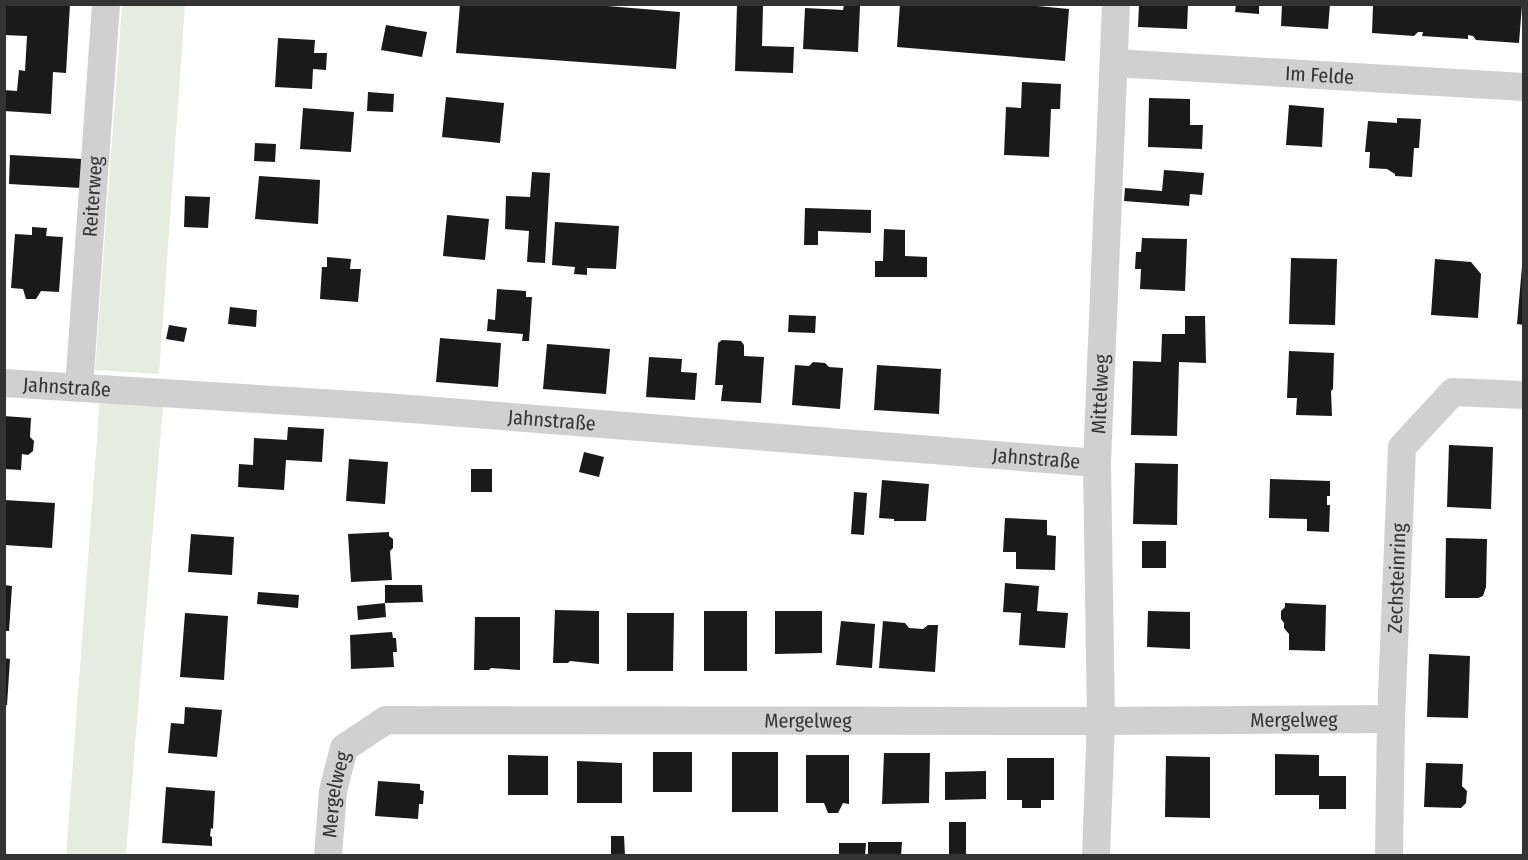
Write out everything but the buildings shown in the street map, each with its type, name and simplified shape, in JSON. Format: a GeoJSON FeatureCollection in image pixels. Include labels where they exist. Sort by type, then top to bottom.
{"type":"FeatureCollection","features":[{"type":"Feature","properties":{"kind":"street","name":"Reiterweg"},"geometry":{"type":"LineString","coordinates":[[79,388],[106,4]]}},
{"type":"Feature","properties":{"kind":"street","name":"Mittelweg"},"geometry":{"type":"LineString","coordinates":[[1096,855],[1101,721],[1097,463],[1116,4]]}},
{"type":"Feature","properties":{"kind":"street","name":"Im Felde"},"geometry":{"type":"LineString","coordinates":[[1114,63],[1524,87]]}},
{"type":"Feature","properties":{"kind":"street","name":"Jahnstraße"},"geometry":{"type":"LineString","coordinates":[[4,383],[385,407],[1097,463]]}},
{"type":"Feature","properties":{"kind":"street","name":"Zechsteinring"},"geometry":{"type":"LineString","coordinates":[[1389,855],[1391,719],[1402,447],[1453,392],[1524,396]]}},
{"type":"Feature","properties":{"kind":"street","name":"Mergelweg"},"geometry":{"type":"LineString","coordinates":[[328,855],[333,791],[344,748],[386,720],[1391,719]]}},
{"type":"Feature","properties":{"kind":"shaded area"},"geometry":{"type":"Polygon","coordinates":[[[122,5],[185,5],[159,374],[95,370],[122,5]]]}},
{"type":"Feature","properties":{"kind":"shaded area"},"geometry":{"type":"Polygon","coordinates":[[[100,398],[163,405],[126,855],[66,856],[100,398]]]}}]}
